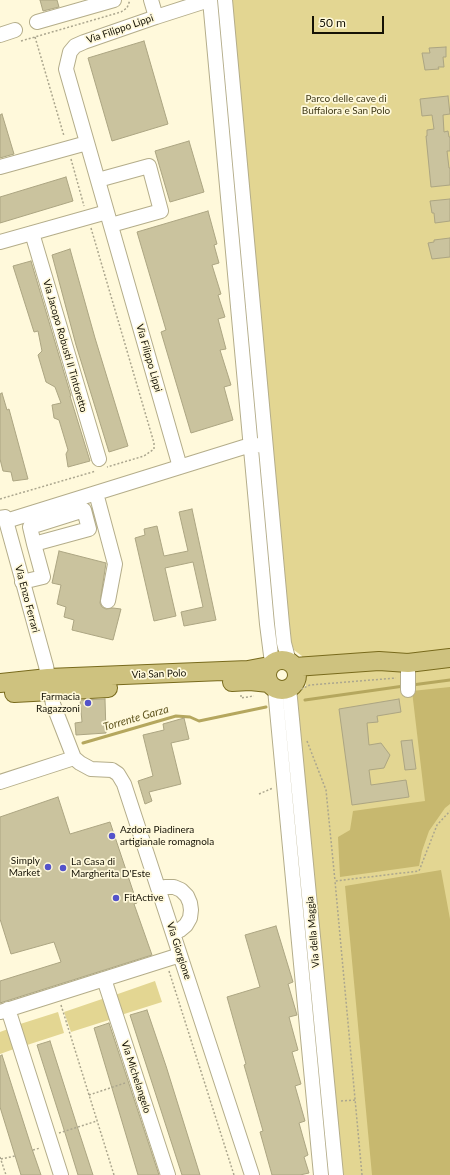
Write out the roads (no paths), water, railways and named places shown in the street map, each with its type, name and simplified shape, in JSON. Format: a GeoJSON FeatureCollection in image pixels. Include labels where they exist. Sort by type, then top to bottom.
{"type":"FeatureCollection","features":[{"type":"Feature","properties":{"kind":"main road","name":"Via San Polo"},"geometry":{"type":"LineString","coordinates":[[0,683],[49,684],[250,681],[379,669],[408,677],[450,658]]}},
{"type":"Feature","properties":{"kind":"main road","name":"Via San Polo"},"geometry":{"type":"LineString","coordinates":[[0,694],[49,684]]}},
{"type":"Feature","properties":{"kind":"street"},"geometry":{"type":"LineString","coordinates":[[37,22],[73,6],[114,0]]}},
{"type":"Feature","properties":{"kind":"street"},"geometry":{"type":"LineString","coordinates":[[151,0],[156,16]]}},
{"type":"Feature","properties":{"kind":"street"},"geometry":{"type":"LineString","coordinates":[[209,0],[267,624],[284,677]]}},
{"type":"Feature","properties":{"kind":"street","name":"Via Filippo Lippi"},"geometry":{"type":"LineString","coordinates":[[180,467],[66,69],[70,52],[75,46],[156,16],[209,0]]}},
{"type":"Feature","properties":{"kind":"street"},"geometry":{"type":"LineString","coordinates":[[225,0],[284,643],[284,677]]}},
{"type":"Feature","properties":{"kind":"street"},"geometry":{"type":"LineString","coordinates":[[0,35],[18,36]]}},
{"type":"Feature","properties":{"kind":"street"},"geometry":{"type":"LineString","coordinates":[[0,167],[87,143]]}},
{"type":"Feature","properties":{"kind":"street"},"geometry":{"type":"LineString","coordinates":[[0,242],[88,217],[109,219],[161,211],[149,166],[98,180]]}},
{"type":"Feature","properties":{"kind":"street","name":"Via Jacopo Robusti Il Tintoretto"},"geometry":{"type":"LineString","coordinates":[[32,232],[101,465]]}},
{"type":"Feature","properties":{"kind":"street"},"geometry":{"type":"LineString","coordinates":[[3,520],[250,445],[266,444]]}},
{"type":"Feature","properties":{"kind":"street"},"geometry":{"type":"LineString","coordinates":[[96,493],[115,564],[108,601]]}},
{"type":"Feature","properties":{"kind":"street","name":"Via Enzo Ferrari"},"geometry":{"type":"LineString","coordinates":[[3,520],[22,582],[49,684]]}},
{"type":"Feature","properties":{"kind":"street"},"geometry":{"type":"LineString","coordinates":[[22,582],[43,577],[34,544]]}},
{"type":"Feature","properties":{"kind":"street","name":"Via della Maggia"},"geometry":{"type":"LineString","coordinates":[[284,677],[336,1175]]}},
{"type":"Feature","properties":{"kind":"street","name":"Via della Maggia"},"geometry":{"type":"LineString","coordinates":[[284,677],[320,1175]]}},
{"type":"Feature","properties":{"kind":"street"},"geometry":{"type":"LineString","coordinates":[[0,782],[74,758],[53,704],[49,684]]}},
{"type":"Feature","properties":{"kind":"street","name":"Via Giorgione"},"geometry":{"type":"LineString","coordinates":[[74,758],[91,769],[112,770],[118,774],[124,784],[252,1175]]}},
{"type":"Feature","properties":{"kind":"street"},"geometry":{"type":"LineString","coordinates":[[158,888],[174,887],[181,890],[190,902],[190,918],[186,925],[173,933]]}},
{"type":"Feature","properties":{"kind":"street"},"geometry":{"type":"LineString","coordinates":[[61,1175],[49,1136],[4,1010],[180,955]]}},
{"type":"Feature","properties":{"kind":"street","name":"Via Michelangelo"},"geometry":{"type":"LineString","coordinates":[[104,979],[168,1175]]}},
{"type":"Feature","properties":{"kind":"waterway","name":"Torrente Garza"},"geometry":{"type":"LineString","coordinates":[[412,685],[450,680]]}},
{"type":"Feature","properties":{"kind":"waterway","name":"Torrente Garza"},"geometry":{"type":"LineString","coordinates":[[305,700],[404,686]]}},
{"type":"Feature","properties":{"kind":"waterway","name":"Torrente Garza"},"geometry":{"type":"LineString","coordinates":[[83,743],[176,716],[190,717],[199,721],[266,707]]}},
{"type":"Feature","properties":{"kind":"place","name":"Farmacia Ragazzoni"},"geometry":{"type":"Point","coordinates":[88,703]}},
{"type":"Feature","properties":{"kind":"place","name":"Azdora Piadinera artigianale romagnola"},"geometry":{"type":"Point","coordinates":[112,836]}},
{"type":"Feature","properties":{"kind":"place","name":"Simply Market"},"geometry":{"type":"Point","coordinates":[48,867]}},
{"type":"Feature","properties":{"kind":"place","name":"La Casa di Margherita D'Este"},"geometry":{"type":"Point","coordinates":[63,868]}},
{"type":"Feature","properties":{"kind":"place","name":"FitActive"},"geometry":{"type":"Point","coordinates":[116,898]}},
{"type":"Feature","properties":{"kind":"park label","name":"Parco delle cave di Buffalora e San Polo"},"geometry":{"type":"Point","coordinates":[346,104]}}]}
